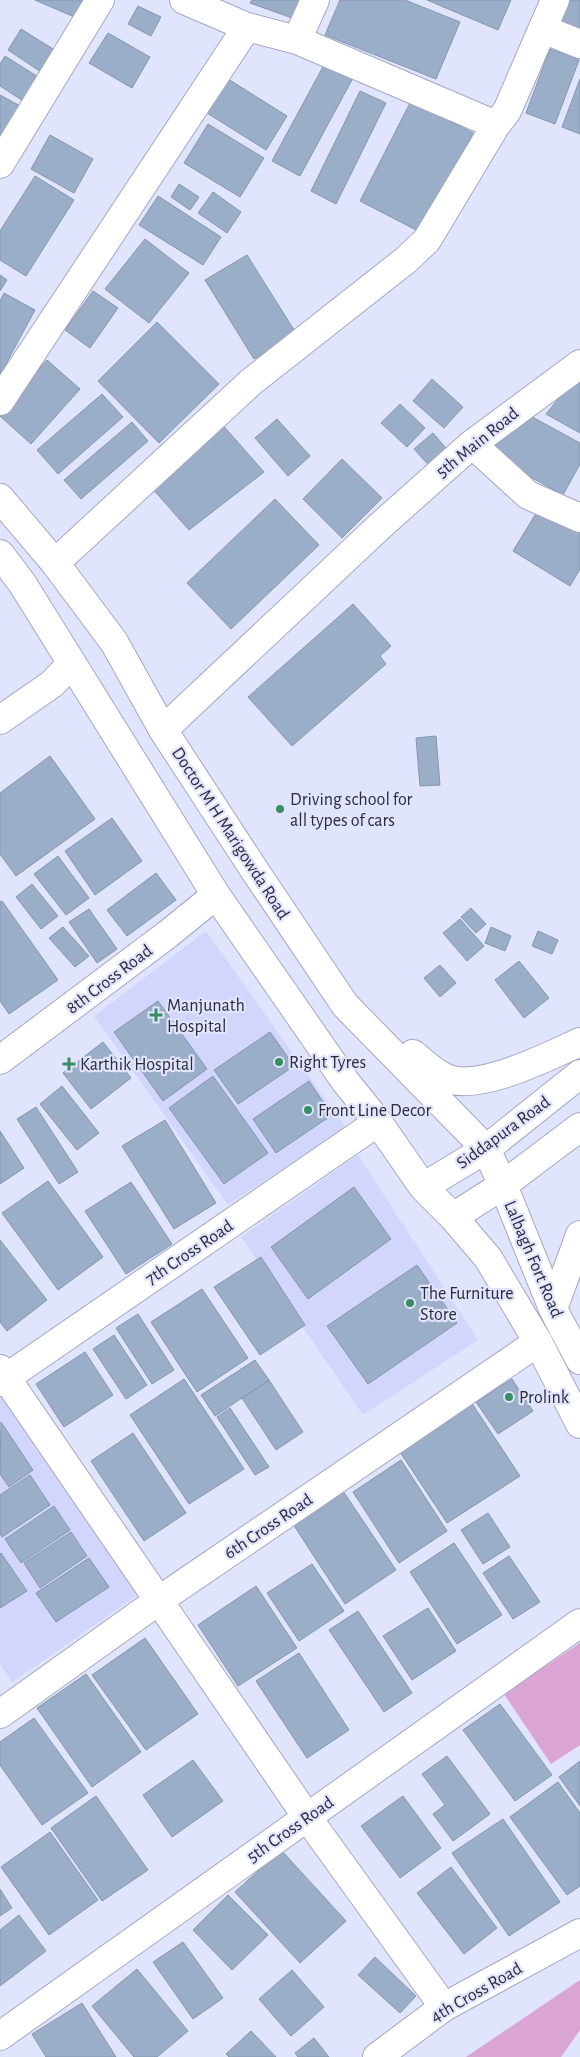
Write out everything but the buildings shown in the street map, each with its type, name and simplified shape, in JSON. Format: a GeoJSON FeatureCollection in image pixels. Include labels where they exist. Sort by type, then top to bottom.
{"type":"FeatureCollection","features":[{"type":"Feature","properties":{"kind":"street"},"geometry":{"type":"LineString","coordinates":[[0,164],[100,0]]}},
{"type":"Feature","properties":{"kind":"street"},"geometry":{"type":"LineString","coordinates":[[297,40],[316,0]]}},
{"type":"Feature","properties":{"kind":"street"},"geometry":{"type":"LineString","coordinates":[[55,563],[250,382],[406,260],[427,240],[507,111],[555,0]]}},
{"type":"Feature","properties":{"kind":"street"},"geometry":{"type":"LineString","coordinates":[[189,1],[247,27],[297,40],[496,126]]}},
{"type":"Feature","properties":{"kind":"street"},"geometry":{"type":"LineString","coordinates":[[0,401],[247,27]]}},
{"type":"Feature","properties":{"kind":"street"},"geometry":{"type":"LineString","coordinates":[[543,28],[580,44]]}},
{"type":"Feature","properties":{"kind":"street","name":"5th Main Road"},"geometry":{"type":"LineString","coordinates":[[163,730],[379,526],[472,444],[580,364]]}},
{"type":"Feature","properties":{"kind":"street"},"geometry":{"type":"LineString","coordinates":[[472,444],[528,495],[580,518]]}},
{"type":"Feature","properties":{"kind":"street","name":"Doctor M H Marigowda Road"},"geometry":{"type":"LineString","coordinates":[[0,498],[55,563],[114,642],[163,730],[345,1005],[486,1149]]}},
{"type":"Feature","properties":{"kind":"street"},"geometry":{"type":"LineString","coordinates":[[0,554],[22,584],[71,664],[128,751],[216,895],[345,1081],[378,1122],[423,1187]]}},
{"type":"Feature","properties":{"kind":"street"},"geometry":{"type":"LineString","coordinates":[[0,720],[52,684],[71,664]]}},
{"type":"Feature","properties":{"kind":"street","name":"8th Cross Road"},"geometry":{"type":"LineString","coordinates":[[0,1060],[168,934],[216,895]]}},
{"type":"Feature","properties":{"kind":"street"},"geometry":{"type":"LineString","coordinates":[[345,1005],[445,1078],[465,1082],[515,1070],[580,1042]]}},
{"type":"Feature","properties":{"kind":"street","name":"Siddapura Road"},"geometry":{"type":"LineString","coordinates":[[423,1187],[486,1149],[580,1074]]}},
{"type":"Feature","properties":{"kind":"street","name":"7th Cross Road"},"geometry":{"type":"LineString","coordinates":[[2,1376],[378,1122]]}},
{"type":"Feature","properties":{"kind":"street"},"geometry":{"type":"LineString","coordinates":[[453,1217],[503,1185],[580,1127]]}},
{"type":"Feature","properties":{"kind":"street","name":"Lalbagh Fort Road"},"geometry":{"type":"LineString","coordinates":[[486,1149],[503,1185],[553,1310],[580,1360]]}},
{"type":"Feature","properties":{"kind":"street","name":"Lalbagh Fort Road"},"geometry":{"type":"LineString","coordinates":[[423,1187],[453,1217],[488,1258],[538,1342],[580,1424]]}},
{"type":"Feature","properties":{"kind":"street"},"geometry":{"type":"LineString","coordinates":[[553,1310],[580,1235]]}},
{"type":"Feature","properties":{"kind":"street","name":"6th Cross Road"},"geometry":{"type":"LineString","coordinates":[[0,1714],[158,1601],[538,1342]]}},
{"type":"Feature","properties":{"kind":"street"},"geometry":{"type":"LineString","coordinates":[[2,1376],[307,1817],[444,2007]]}},
{"type":"Feature","properties":{"kind":"street","name":"5th Cross Road"},"geometry":{"type":"LineString","coordinates":[[0,2036],[580,1623]]}},
{"type":"Feature","properties":{"kind":"street","name":"4th Cross Road"},"geometry":{"type":"LineString","coordinates":[[377,2057],[444,2007],[580,1933]]}},
{"type":"Feature","properties":{"kind":"shaded area"},"geometry":{"type":"Polygon","coordinates":[[[206,931],[345,1127],[228,1205],[94,1016],[206,931]]]}},
{"type":"Feature","properties":{"kind":"shaded area"},"geometry":{"type":"Polygon","coordinates":[[[358,1155],[478,1340],[363,1415],[241,1237],[358,1155]]]}},
{"type":"Feature","properties":{"kind":"shaded area"},"geometry":{"type":"Polygon","coordinates":[[[2,1397],[138,1595],[12,1682],[0,1664],[0,1398],[2,1397]]]}},
{"type":"Feature","properties":{"kind":"shaded area"},"geometry":{"type":"Polygon","coordinates":[[[580,1643],[580,1745],[551,1764],[504,1694],[580,1643]]]}},
{"type":"Feature","properties":{"kind":"shaded area"},"geometry":{"type":"Polygon","coordinates":[[[580,1980],[580,2030],[561,2057],[466,2057],[580,1980]]]}},
{"type":"Feature","properties":{"kind":"place","name":"Driving school for all types of cars"},"geometry":{"type":"Point","coordinates":[280,809]}},
{"type":"Feature","properties":{"kind":"place","name":"Manjunath Hospital"},"geometry":{"type":"Point","coordinates":[156,1015]}},
{"type":"Feature","properties":{"kind":"place","name":"Right Tyres"},"geometry":{"type":"Point","coordinates":[279,1062]}},
{"type":"Feature","properties":{"kind":"place","name":"Karthik Hospital"},"geometry":{"type":"Point","coordinates":[69,1064]}},
{"type":"Feature","properties":{"kind":"place","name":"Front Line Decor"},"geometry":{"type":"Point","coordinates":[308,1110]}},
{"type":"Feature","properties":{"kind":"place","name":"The Furniture Store"},"geometry":{"type":"Point","coordinates":[410,1303]}},
{"type":"Feature","properties":{"kind":"place","name":"Prolink"},"geometry":{"type":"Point","coordinates":[509,1397]}}]}
